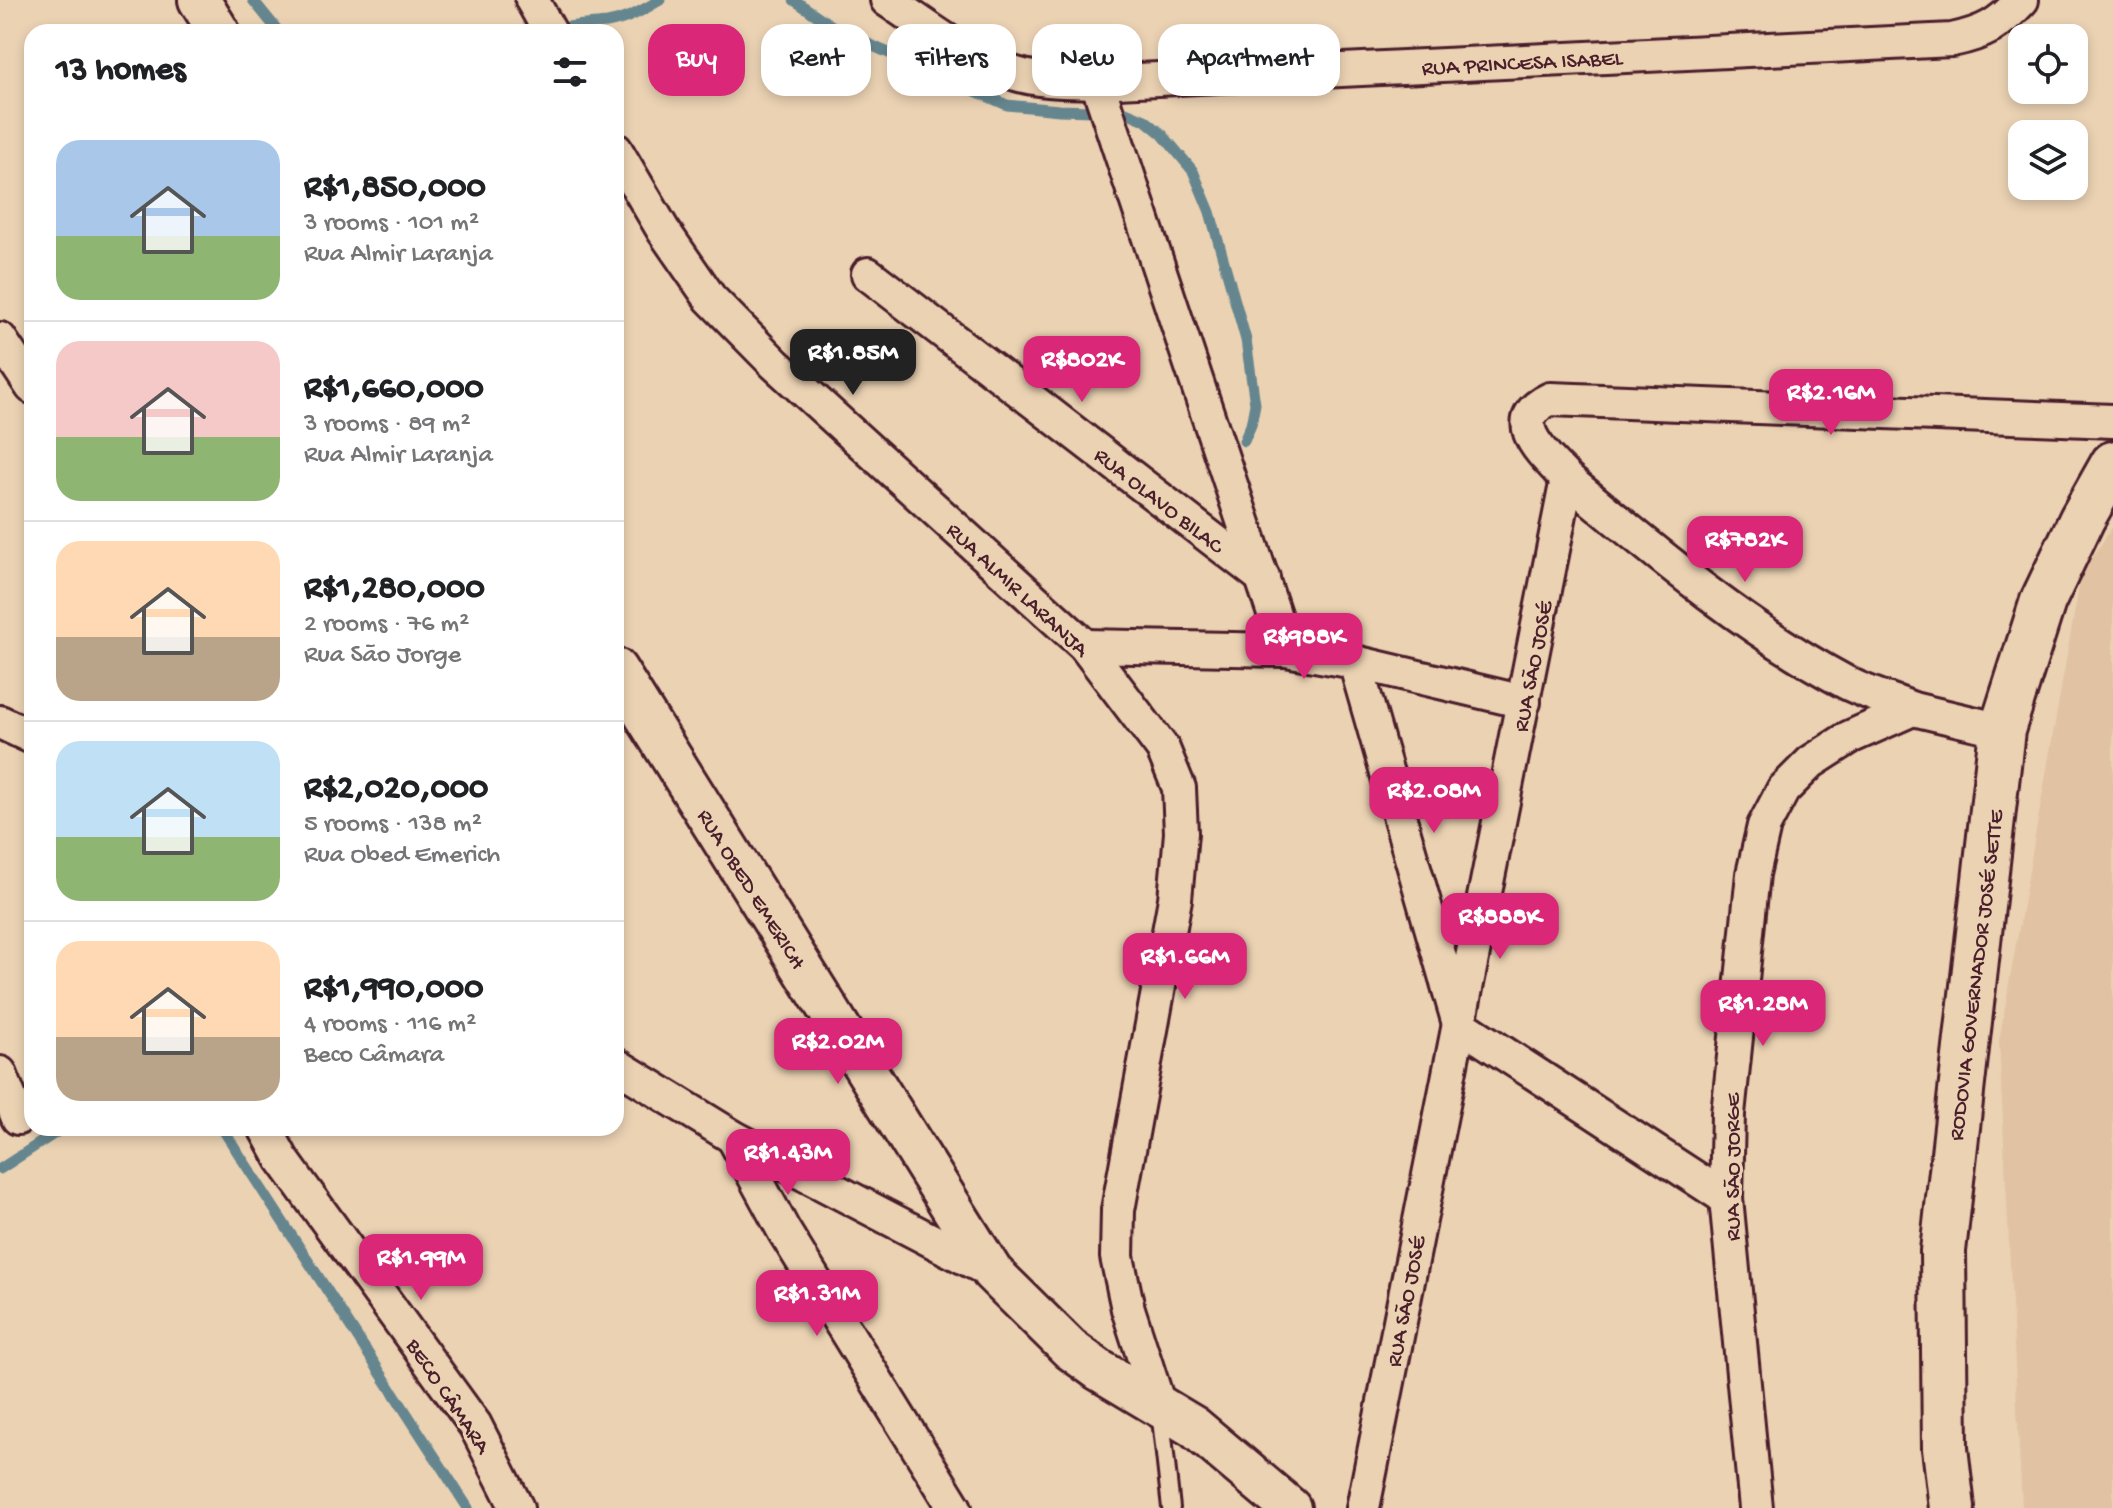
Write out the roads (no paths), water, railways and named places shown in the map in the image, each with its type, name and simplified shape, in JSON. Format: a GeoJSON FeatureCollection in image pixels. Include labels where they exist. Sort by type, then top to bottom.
{"type":"FeatureCollection","features":[{"type":"Feature","properties":{"kind":"main road","name":"RODOVIA GOVERNADOR JOSÉ SETTE"},"geometry":{"type":"LineString","coordinates":[[1952,1508],[1945,1448],[1943,1251],[2002,730],[2043,601],[2082,519],[2113,464]]}},
{"type":"Feature","properties":{"kind":"street"},"geometry":{"type":"LineString","coordinates":[[199,0],[214,24]]}},
{"type":"Feature","properties":{"kind":"street"},"geometry":{"type":"LineString","coordinates":[[532,0],[546,24]]}},
{"type":"Feature","properties":{"kind":"street","name":"RUA PRINCESA ISABEL"},"geometry":{"type":"LineString","coordinates":[[887,0],[977,58],[999,68],[1032,77]]}},
{"type":"Feature","properties":{"kind":"street","name":"RUA PRINCESA ISABEL"},"geometry":{"type":"LineString","coordinates":[[1142,80],[1952,40],[1980,34],[2004,19],[2022,0]]}},
{"type":"Feature","properties":{"kind":"street"},"geometry":{"type":"LineString","coordinates":[[1102,96],[1286,650]]}},
{"type":"Feature","properties":{"kind":"street","name":"RUA ALMIR LARANJA"},"geometry":{"type":"LineString","coordinates":[[624,164],[663,230],[710,298],[775,364],[1085,646],[1163,749],[1179,788],[1181,833],[1175,899],[1118,1210],[1117,1257],[1128,1309],[1159,1405]]}},
{"type":"Feature","properties":{"kind":"street","name":"RUA OLAVO BILAC"},"geometry":{"type":"LineString","coordinates":[[868,274],[1263,578]]}},
{"type":"Feature","properties":{"kind":"street"},"geometry":{"type":"LineString","coordinates":[[0,339],[24,375]]}},
{"type":"Feature","properties":{"kind":"street"},"geometry":{"type":"LineString","coordinates":[[2002,730],[1913,709],[1848,684],[1783,647],[1659,555],[1567,479],[1532,440],[1530,414],[1539,404],[1550,399],[2113,421]]}},
{"type":"Feature","properties":{"kind":"street","name":"RUA SÃO JOSÉ"},"geometry":{"type":"LineString","coordinates":[[1363,1508],[1567,479]]}},
{"type":"Feature","properties":{"kind":"street"},"geometry":{"type":"LineString","coordinates":[[1085,646],[1286,650],[1355,662],[1524,702]]}},
{"type":"Feature","properties":{"kind":"street"},"geometry":{"type":"LineString","coordinates":[[1355,662],[1459,1024],[1726,1198]]}},
{"type":"Feature","properties":{"kind":"street","name":"RUA OBED EMERICH"},"geometry":{"type":"LineString","coordinates":[[624,682],[992,1272],[1070,1349],[1194,1427],[1290,1508]]}},
{"type":"Feature","properties":{"kind":"street","name":"RUA SÃO JORGE"},"geometry":{"type":"LineString","coordinates":[[1756,1508],[1726,1198],[1728,1114],[1753,874],[1764,826],[1783,790],[1811,762],[1850,737],[1913,709]]}},
{"type":"Feature","properties":{"kind":"street"},"geometry":{"type":"LineString","coordinates":[[0,722],[24,733]]}},
{"type":"Feature","properties":{"kind":"street"},"geometry":{"type":"LineString","coordinates":[[624,1070],[733,1137],[992,1272]]}},
{"type":"Feature","properties":{"kind":"street"},"geometry":{"type":"LineString","coordinates":[[0,1073],[17,1120]]}},
{"type":"Feature","properties":{"kind":"street","name":"BECO CÂMARA"},"geometry":{"type":"LineString","coordinates":[[269,1136],[282,1159],[475,1425],[517,1508]]}},
{"type":"Feature","properties":{"kind":"street"},"geometry":{"type":"LineString","coordinates":[[733,1137],[784,1231],[955,1508]]}},
{"type":"Feature","properties":{"kind":"lane"},"geometry":{"type":"LineString","coordinates":[[1159,1405],[1171,1508]]}},
{"type":"Feature","properties":{"kind":"waterway"},"geometry":{"type":"LineString","coordinates":[[253,0],[272,24]]}},
{"type":"Feature","properties":{"kind":"waterway"},"geometry":{"type":"LineString","coordinates":[[598,24],[635,14],[660,0]]}},
{"type":"Feature","properties":{"kind":"waterway"},"geometry":{"type":"LineString","coordinates":[[794,0],[841,32],[1007,105],[1126,112],[1145,120],[1162,134],[1193,171],[1210,212],[1246,340],[1255,404],[1244,441]]}},
{"type":"Feature","properties":{"kind":"waterway"},"geometry":{"type":"LineString","coordinates":[[0,1169],[51,1136]]}},
{"type":"Feature","properties":{"kind":"waterway"},"geometry":{"type":"LineString","coordinates":[[227,1136],[468,1508]]}}]}
